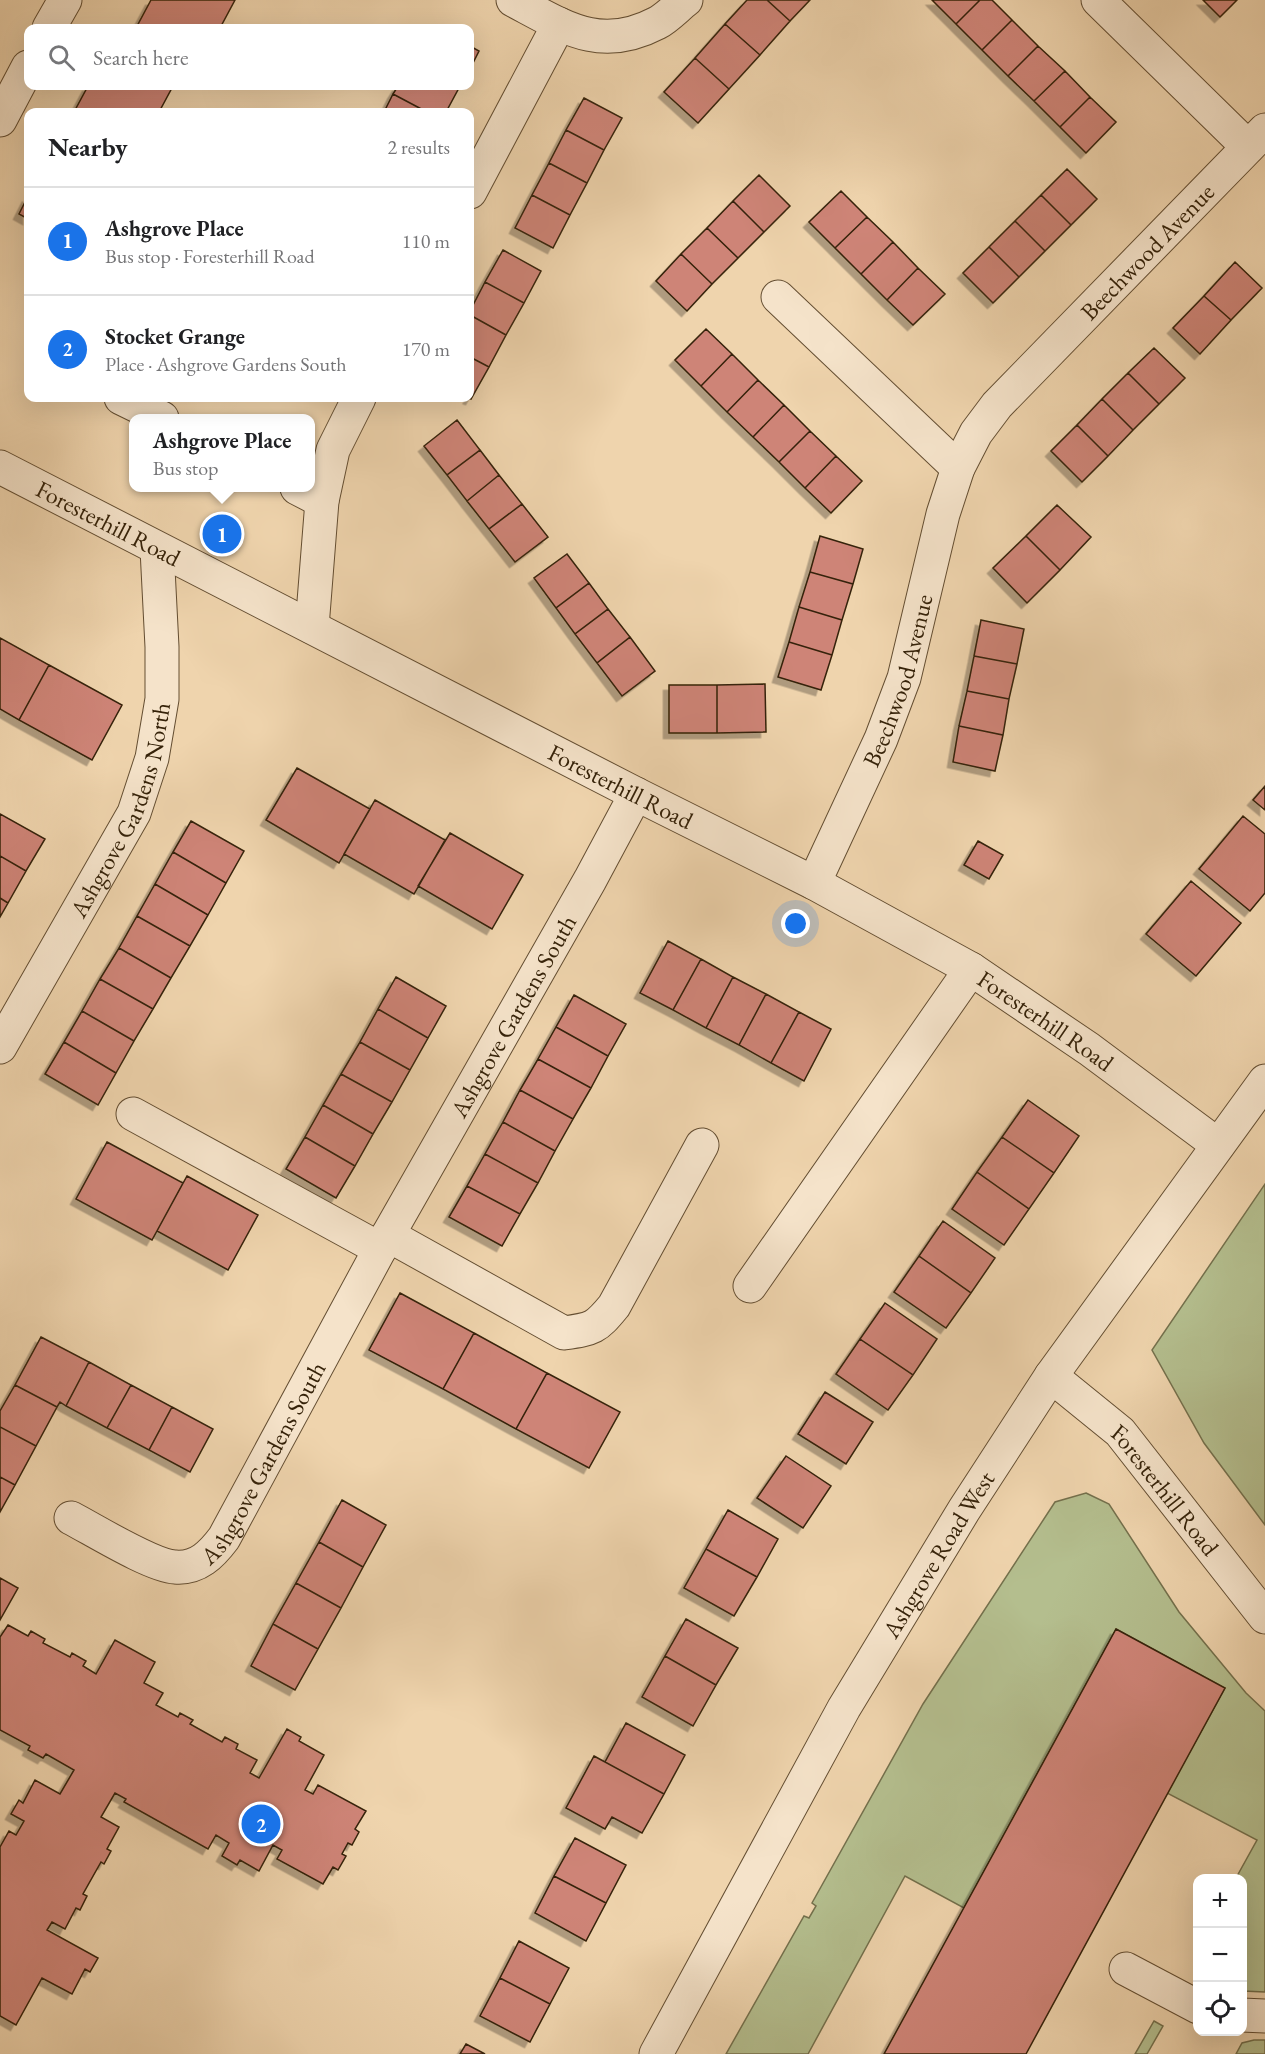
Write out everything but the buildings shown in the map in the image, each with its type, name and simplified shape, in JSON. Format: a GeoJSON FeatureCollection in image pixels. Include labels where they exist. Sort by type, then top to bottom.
{"type":"FeatureCollection","features":[{"type":"Feature","properties":{"kind":"street"},"geometry":{"type":"LineString","coordinates":[[51,24],[65,0]]}},
{"type":"Feature","properties":{"kind":"street"},"geometry":{"type":"LineString","coordinates":[[513,0],[588,36],[619,38],[658,23],[686,0]]}},
{"type":"Feature","properties":{"kind":"street","name":"Beechwood Avenue"},"geometry":{"type":"LineString","coordinates":[[814,883],[881,740],[904,678],[944,514],[958,468],[976,433],[997,405],[1257,138],[1098,0]]}},
{"type":"Feature","properties":{"kind":"street"},"geometry":{"type":"LineString","coordinates":[[474,184],[559,24]]}},
{"type":"Feature","properties":{"kind":"street"},"geometry":{"type":"LineString","coordinates":[[0,120],[24,75]]}},
{"type":"Feature","properties":{"kind":"street"},"geometry":{"type":"LineString","coordinates":[[778,297],[958,468]]}},
{"type":"Feature","properties":{"kind":"street"},"geometry":{"type":"LineString","coordinates":[[129,402],[154,414]]}},
{"type":"Feature","properties":{"kind":"street"},"geometry":{"type":"LineString","coordinates":[[315,483],[357,402]]}},
{"type":"Feature","properties":{"kind":"street","name":"Foresterhill Road"},"geometry":{"type":"LineString","coordinates":[[0,467],[814,883],[971,969],[1089,1049],[1218,1145]]}},
{"type":"Feature","properties":{"kind":"street"},"geometry":{"type":"LineString","coordinates":[[309,494],[312,627]]}},
{"type":"Feature","properties":{"kind":"street","name":"Ashgrove Gardens North"},"geometry":{"type":"LineString","coordinates":[[0,1047],[134,813],[152,758],[162,699],[158,549]]}},
{"type":"Feature","properties":{"kind":"street","name":"Ashgrove Gardens South"},"geometry":{"type":"LineString","coordinates":[[71,1518],[153,1561],[175,1567],[196,1564],[212,1555],[229,1528],[384,1242],[590,880],[636,794]]}},
{"type":"Feature","properties":{"kind":"street"},"geometry":{"type":"LineString","coordinates":[[750,1286],[971,969]]}},
{"type":"Feature","properties":{"kind":"street","name":"Ashgrove Road West"},"geometry":{"type":"LineString","coordinates":[[656,2054],[844,1708],[964,1510],[1051,1376],[1265,1081]]}},
{"type":"Feature","properties":{"kind":"street"},"geometry":{"type":"LineString","coordinates":[[133,1114],[564,1333],[584,1330],[599,1324],[614,1306],[702,1145]]}},
{"type":"Feature","properties":{"kind":"street","name":"Foresterhill Road"},"geometry":{"type":"LineString","coordinates":[[1051,1376],[1120,1432],[1265,1617]]}},
{"type":"Feature","properties":{"kind":"street"},"geometry":{"type":"LineString","coordinates":[[1126,1969],[1193,2005]]}},
{"type":"Feature","properties":{"kind":"street"},"geometry":{"type":"LineString","coordinates":[[1247,2014],[1265,2016]]}},
{"type":"Feature","properties":{"kind":"green space"},"geometry":{"type":"Polygon","coordinates":[[[1265,1184],[1265,1525],[1204,1443],[1152,1350],[1265,1184]]]}},
{"type":"Feature","properties":{"kind":"green space"},"geometry":{"type":"Polygon","coordinates":[[[1086,1493],[1109,1504],[1179,1612],[1246,1693],[1265,1711],[1265,1992],[1247,1991],[1247,1874],[1238,1874],[1257,1840],[1167,1793],[1225,1688],[1116,1629],[964,1908],[905,1876],[808,2054],[726,2054],[804,1916],[809,1918],[816,1906],[812,1903],[923,1704],[1055,1502],[1086,1493]]]}},
{"type":"Feature","properties":{"kind":"green space"},"geometry":{"type":"Polygon","coordinates":[[[1154,2021],[1163,2026],[1147,2054],[1135,2054],[1154,2021]]]}},
{"type":"Feature","properties":{"kind":"green space"},"geometry":{"type":"Polygon","coordinates":[[[1265,2040],[1265,2054],[1236,2054],[1242,2043],[1265,2040]]]}},
{"type":"Feature","properties":{"kind":"place","name":"Ashgrove Place"},"geometry":{"type":"Point","coordinates":[222,534]}},
{"type":"Feature","properties":{"kind":"place","name":"Stocket Grange"},"geometry":{"type":"Point","coordinates":[261,1824]}}]}
